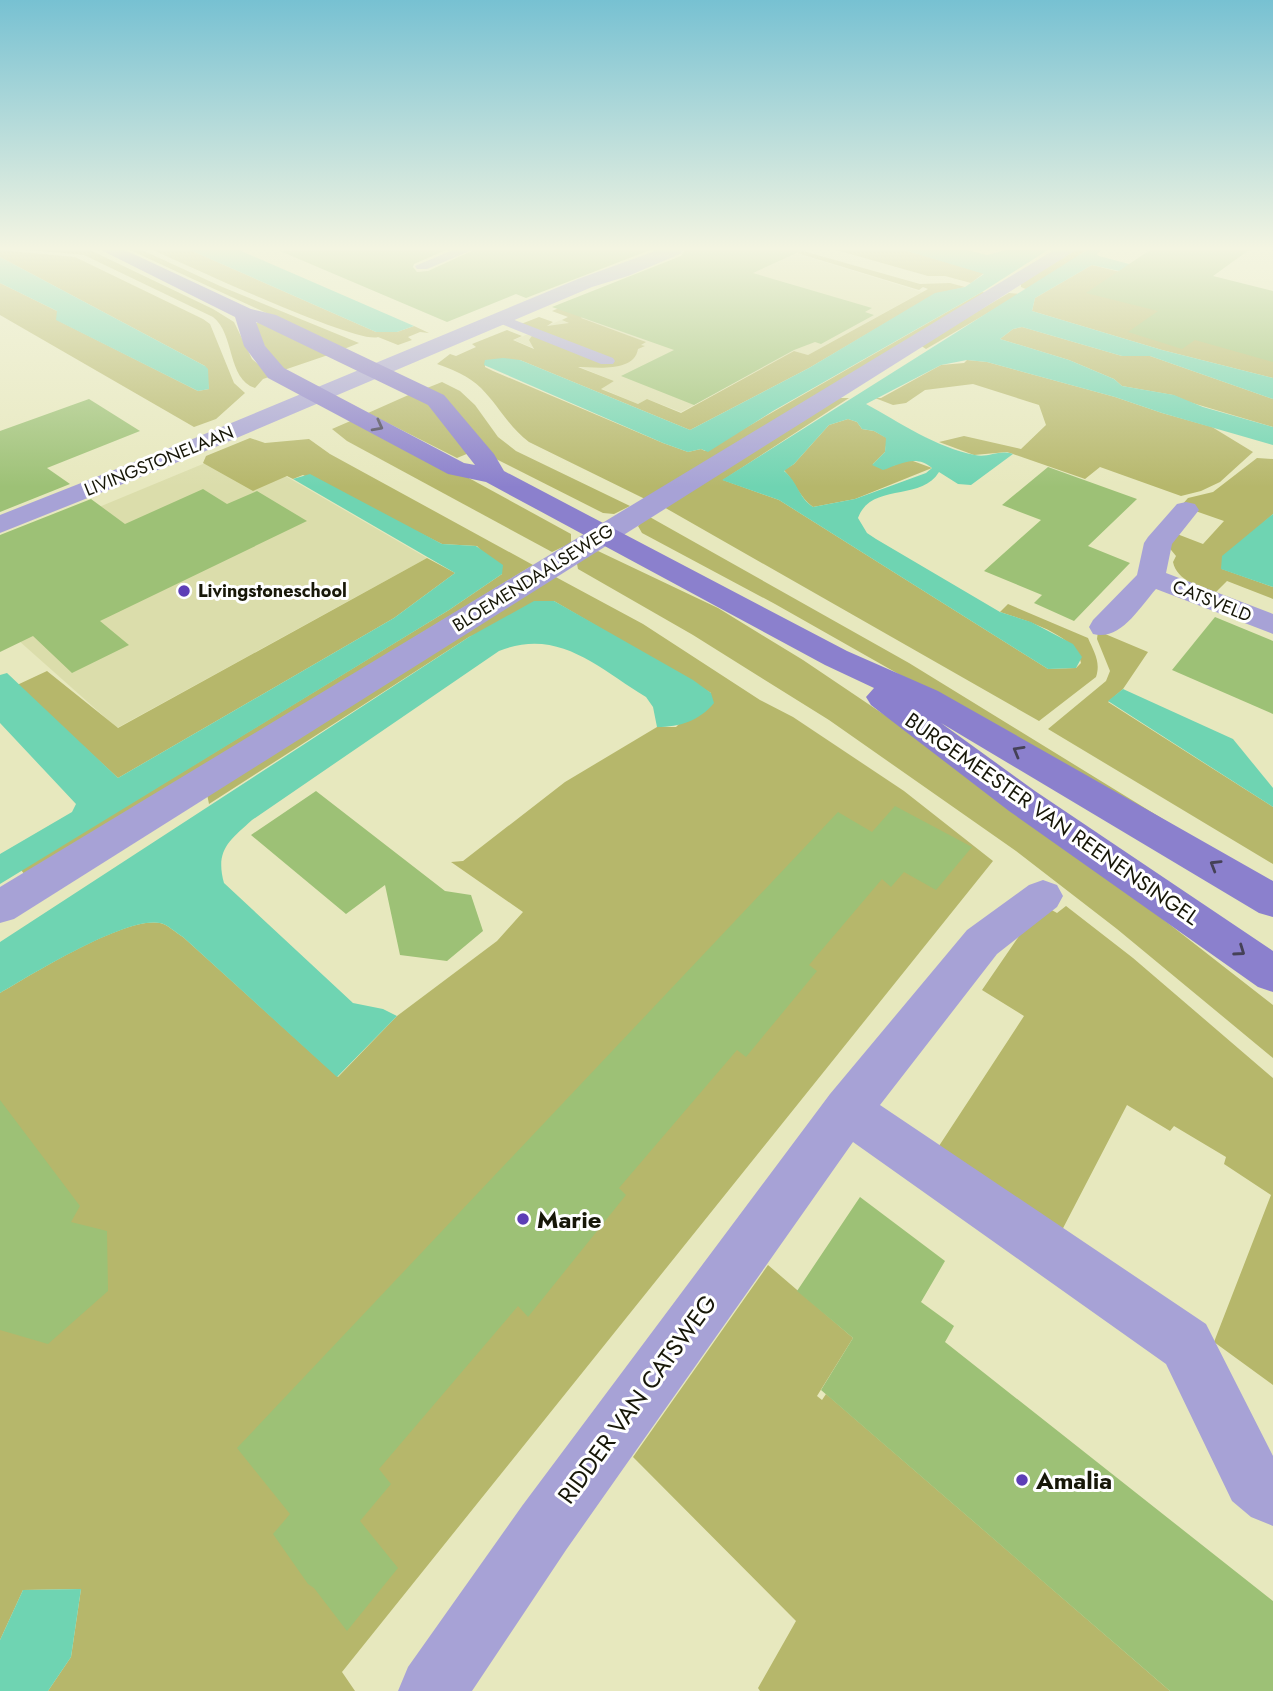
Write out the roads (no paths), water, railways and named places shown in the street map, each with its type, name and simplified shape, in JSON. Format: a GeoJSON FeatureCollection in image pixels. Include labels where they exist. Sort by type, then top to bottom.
{"type":"FeatureCollection","features":[{"type":"Feature","properties":{"kind":"main road","name":"BURGEMEESTER VAN REENENSINGEL"},"geometry":{"type":"LineString","coordinates":[[247,329],[255,347],[276,373],[457,469],[494,477],[836,658],[936,705],[1273,901]]}},
{"type":"Feature","properties":{"kind":"main road"},"geometry":{"type":"LineString","coordinates":[[289,329],[436,400],[485,459],[494,477]]}},
{"type":"Feature","properties":{"kind":"main road","name":"BURGEMEESTER VAN REENENSINGEL"},"geometry":{"type":"LineString","coordinates":[[836,658],[900,711],[1022,801],[1273,974]]}},
{"type":"Feature","properties":{"kind":"street","name":"LIVINGSTONELAAN"},"geometry":{"type":"LineString","coordinates":[[0,525],[474,329]]}},
{"type":"Feature","properties":{"kind":"street","name":"BLOEMENDAALSEWEG"},"geometry":{"type":"LineString","coordinates":[[0,907],[938,329]]}},
{"type":"Feature","properties":{"kind":"street","name":"CATSVELD"},"geometry":{"type":"LineString","coordinates":[[1104,627],[1151,576],[1158,543],[1186,510]]}},
{"type":"Feature","properties":{"kind":"street","name":"CATSVELD"},"geometry":{"type":"LineString","coordinates":[[1151,576],[1273,625]]}},
{"type":"Feature","properties":{"kind":"street","name":"RIDDER VAN CATSWEG"},"geometry":{"type":"LineString","coordinates":[[432,1691],[544,1528],[847,1111],[982,942],[1043,896]]}},
{"type":"Feature","properties":{"kind":"street"},"geometry":{"type":"LineString","coordinates":[[847,1111],[1186,1344],[1253,1480],[1273,1495]]}},
{"type":"Feature","properties":{"kind":"lane"},"geometry":{"type":"LineString","coordinates":[[526,329],[607,362]]}},
{"type":"Feature","properties":{"kind":"place","name":"Livingstoneschool"},"geometry":{"type":"Point","coordinates":[184,591]}},
{"type":"Feature","properties":{"kind":"place","name":"Marie"},"geometry":{"type":"Point","coordinates":[523,1219]}},
{"type":"Feature","properties":{"kind":"place","name":"Amalia"},"geometry":{"type":"Point","coordinates":[1022,1480]}}]}
